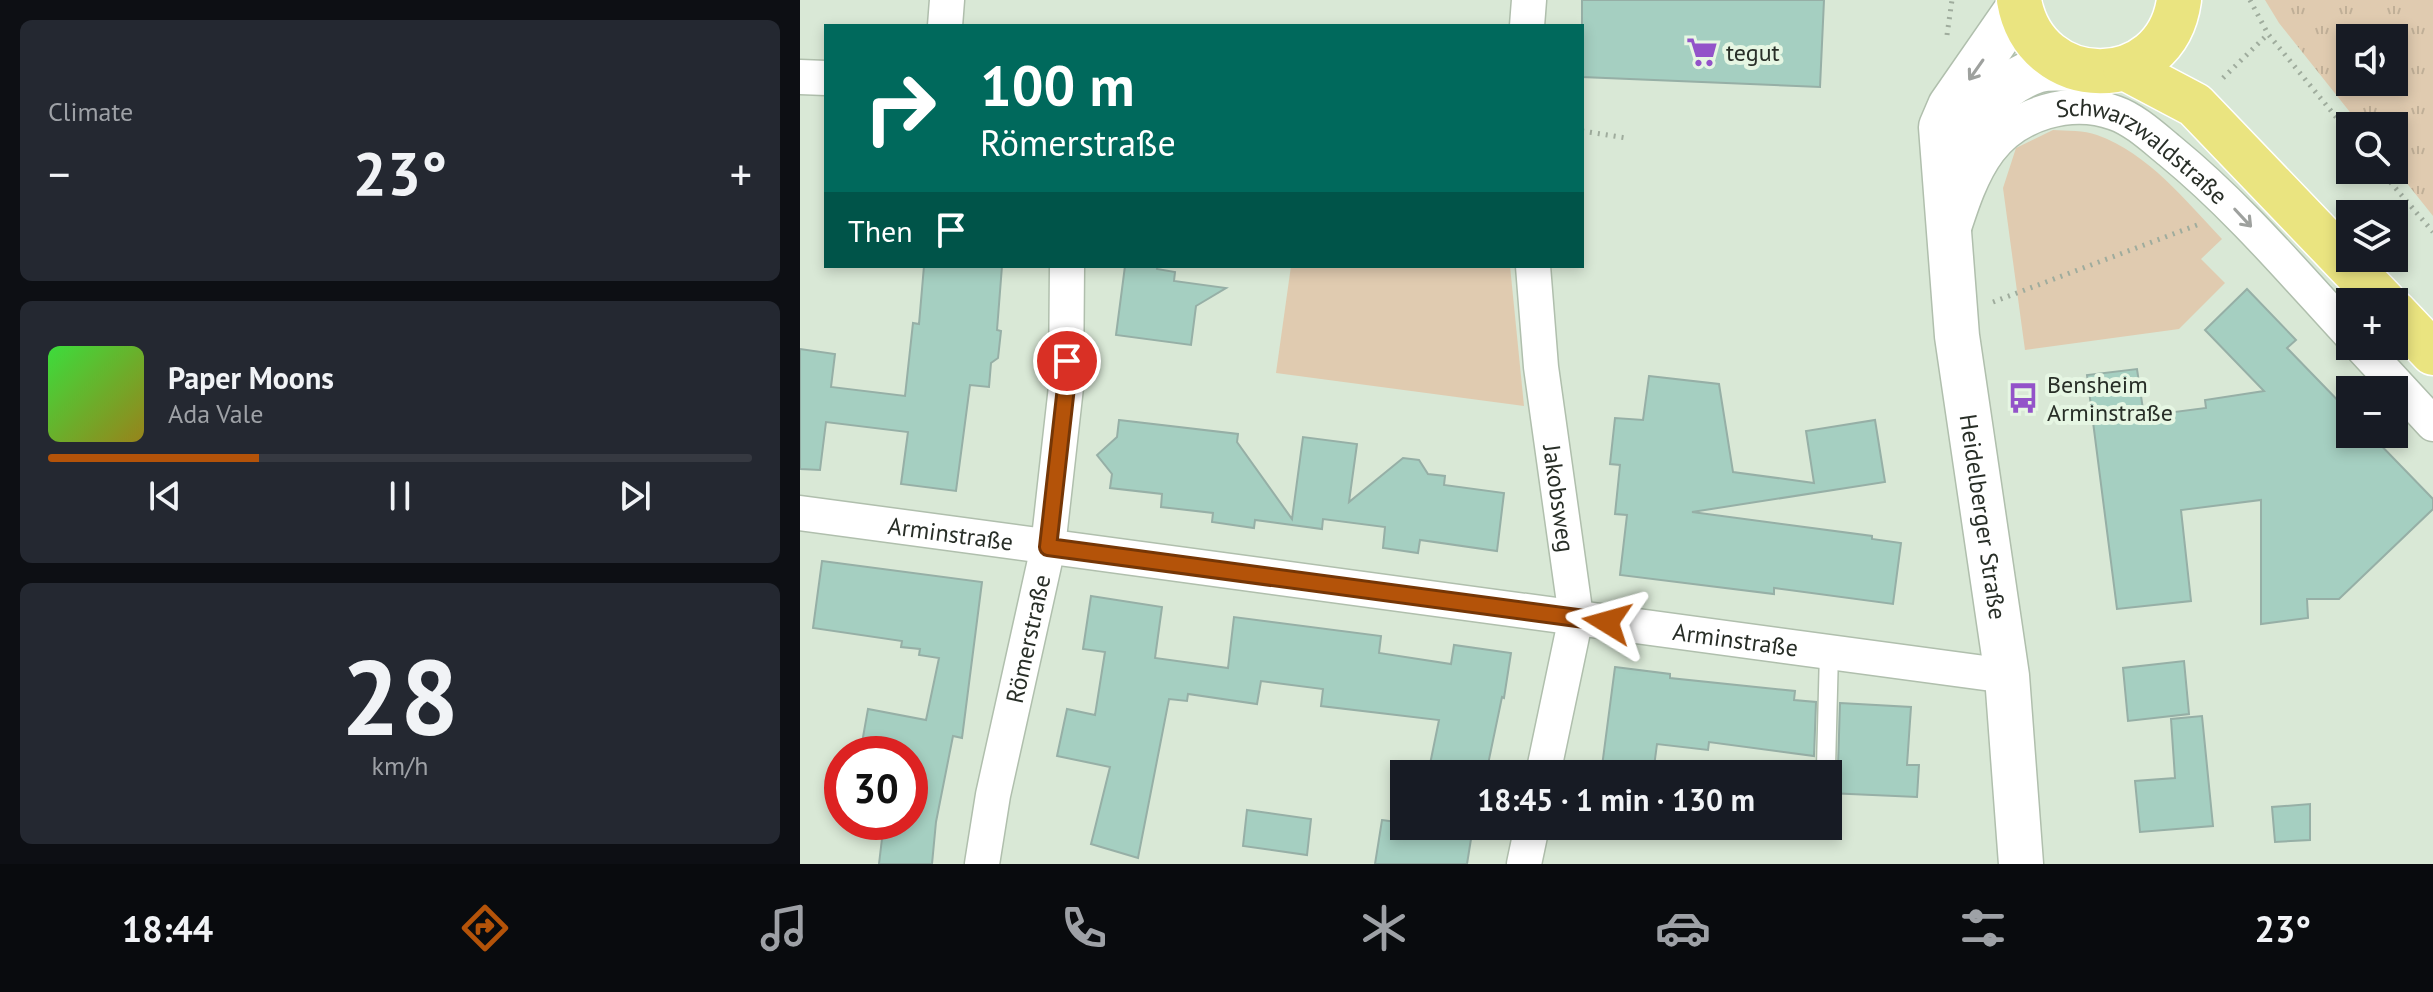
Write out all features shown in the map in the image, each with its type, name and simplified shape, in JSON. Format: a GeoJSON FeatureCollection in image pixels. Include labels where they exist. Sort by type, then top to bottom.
{"type":"FeatureCollection","features":[{"type":"Feature","properties":{"kind":"main road","name":"Heidelberger Straße"},"geometry":{"type":"LineString","coordinates":[[2019,3],[2022,18],[2033,40],[2052,58],[2075,69]]}},
{"type":"Feature","properties":{"kind":"main road"},"geometry":{"type":"LineString","coordinates":[[2075,69],[2100,72],[2125,68],[2148,56],[2172,19]]}},
{"type":"Feature","properties":{"kind":"main road","name":"Schwarzwaldstraße"},"geometry":{"type":"LineString","coordinates":[[2172,19],[2195,105]]}},
{"type":"Feature","properties":{"kind":"main road","name":"Schwarzwaldstraße"},"geometry":{"type":"LineString","coordinates":[[2125,68],[2195,105],[2371,288]]}},
{"type":"Feature","properties":{"kind":"main road"},"geometry":{"type":"LineString","coordinates":[[2408,327],[2433,353]]}},
{"type":"Feature","properties":{"kind":"street"},"geometry":{"type":"LineString","coordinates":[[945,24],[947,0]]}},
{"type":"Feature","properties":{"kind":"street"},"geometry":{"type":"LineString","coordinates":[[1527,24],[1529,0]]}},
{"type":"Feature","properties":{"kind":"street","name":"Heidelberger Straße"},"geometry":{"type":"LineString","coordinates":[[2019,3],[1950,106],[1941,127],[1955,316],[2007,676],[2021,864]]}},
{"type":"Feature","properties":{"kind":"street"},"geometry":{"type":"LineString","coordinates":[[1943,170],[1973,118],[2001,91],[2038,70],[2075,69]]}},
{"type":"Feature","properties":{"kind":"street"},"geometry":{"type":"LineString","coordinates":[[800,77],[824,78]]}},
{"type":"Feature","properties":{"kind":"street","name":"Schwarzwaldstraße"},"geometry":{"type":"LineString","coordinates":[[1949,246],[1961,206],[1989,149],[2027,119],[2050,110],[2081,106],[2116,113],[2154,138],[2237,211],[2336,319]]}},
{"type":"Feature","properties":{"kind":"street","name":"Römerstraße"},"geometry":{"type":"LineString","coordinates":[[982,864],[993,795],[1048,547],[1066,387],[1067,268]]}},
{"type":"Feature","properties":{"kind":"street","name":"Jakobsweg"},"geometry":{"type":"LineString","coordinates":[[1533,268],[1541,367],[1576,617],[1546,760]]}},
{"type":"Feature","properties":{"kind":"street"},"geometry":{"type":"LineString","coordinates":[[2374,360],[2433,424]]}},
{"type":"Feature","properties":{"kind":"street","name":"Arminstraße"},"geometry":{"type":"LineString","coordinates":[[800,513],[2007,676]]}},
{"type":"Feature","properties":{"kind":"street"},"geometry":{"type":"LineString","coordinates":[[1524,864],[1529,840]]}},
{"type":"Feature","properties":{"kind":"lane"},"geometry":{"type":"LineString","coordinates":[[1826,760],[1829,652]]}},
{"type":"Feature","properties":{"kind":"path"},"geometry":{"type":"LineString","coordinates":[[2250,0],[2268,34],[2336,117]]}},
{"type":"Feature","properties":{"kind":"path"},"geometry":{"type":"LineString","coordinates":[[2195,105],[2268,34]]}},
{"type":"Feature","properties":{"kind":"path"},"geometry":{"type":"LineString","coordinates":[[1584,131],[1626,138]]}},
{"type":"Feature","properties":{"kind":"path"},"geometry":{"type":"LineString","coordinates":[[2392,184],[2433,232]]}},
{"type":"Feature","properties":{"kind":"path"},"geometry":{"type":"LineString","coordinates":[[1955,316],[2237,211]]}},
{"type":"Feature","properties":{"kind":"green space"},"geometry":{"type":"Polygon","coordinates":[[[2265,0],[2433,0],[2433,216],[2408,184],[2408,112],[2350,112],[2337,96],[2408,96],[2408,24],[2336,24],[2336,95],[2279,23],[2265,0]]]}},
{"type":"Feature","properties":{"kind":"green space"},"geometry":{"type":"Polygon","coordinates":[[[2053,130],[2092,133],[2116,143],[2150,166],[2222,239],[2201,259],[2225,283],[2179,329],[2025,350],[2003,188],[2016,148],[2053,130]]]}},
{"type":"Feature","properties":{"kind":"green space"},"geometry":{"type":"Polygon","coordinates":[[[1291,268],[1510,268],[1524,406],[1276,373],[1291,268]]]}},
{"type":"Feature","properties":{"kind":"building","name":"tegut"},"geometry":{"type":"Polygon","coordinates":[[[1582,0],[1824,0],[1820,87],[1584,77],[1582,0]]]}},
{"type":"Feature","properties":{"kind":"building"},"geometry":{"type":"Polygon","coordinates":[[[924,268],[1002,268],[998,358],[991,363],[989,387],[970,385],[956,491],[901,484],[908,432],[826,422],[820,470],[800,469],[800,349],[835,354],[831,387],[905,396],[913,323],[919,324],[924,268]]]}},
{"type":"Feature","properties":{"kind":"building"},"geometry":{"type":"Polygon","coordinates":[[[1125,268],[1157,268],[1175,272],[1174,281],[1226,288],[1196,306],[1191,345],[1116,335],[1125,268]]]}},
{"type":"Feature","properties":{"kind":"building"},"geometry":{"type":"Polygon","coordinates":[[[2247,289],[2296,340],[2287,348],[2336,399],[2336,448],[2384,448],[2433,499],[2433,509],[2339,599],[2307,599],[2308,618],[2261,624],[2261,500],[2181,510],[2191,601],[2117,609],[2087,375],[2137,369],[2144,416],[2206,408],[2205,400],[2264,391],[2205,330],[2247,289]]]}},
{"type":"Feature","properties":{"kind":"building"},"geometry":{"type":"Polygon","coordinates":[[[1649,376],[1719,384],[1733,472],[1814,483],[1806,431],[1875,420],[1885,482],[1692,512],[1872,536],[1872,539],[1901,543],[1893,604],[1774,588],[1774,594],[1620,575],[1627,515],[1615,514],[1620,465],[1610,464],[1615,418],[1643,420],[1649,376]]]}},
{"type":"Feature","properties":{"kind":"building"},"geometry":{"type":"Polygon","coordinates":[[[1119,420],[1238,434],[1237,442],[1292,519],[1303,437],[1357,444],[1349,502],[1403,458],[1419,460],[1428,474],[1445,476],[1444,485],[1504,493],[1497,551],[1420,540],[1418,553],[1383,548],[1385,527],[1323,519],[1322,529],[1255,520],[1254,528],[1212,522],[1213,513],[1161,507],[1162,494],[1110,488],[1112,474],[1097,455],[1117,437],[1119,420]]]}},
{"type":"Feature","properties":{"kind":"building"},"geometry":{"type":"Polygon","coordinates":[[[822,561],[982,582],[962,738],[953,736],[936,822],[932,864],[879,864],[882,840],[928,840],[928,736],[863,736],[868,709],[926,720],[939,658],[919,655],[920,649],[901,647],[902,641],[813,628],[822,561]]]}},
{"type":"Feature","properties":{"kind":"building"},"geometry":{"type":"Polygon","coordinates":[[[1091,596],[1162,607],[1155,658],[1228,668],[1234,617],[1381,636],[1379,653],[1451,664],[1454,645],[1511,653],[1489,760],[1431,760],[1439,720],[1321,706],[1323,689],[1261,681],[1257,704],[1188,694],[1187,701],[1169,699],[1138,858],[1091,844],[1110,767],[1057,756],[1067,709],[1095,715],[1105,652],[1083,649],[1091,596]]]}},
{"type":"Feature","properties":{"kind":"building"},"geometry":{"type":"Polygon","coordinates":[[[2184,661],[2189,714],[2128,721],[2123,668],[2184,661]]]}},
{"type":"Feature","properties":{"kind":"building"},"geometry":{"type":"Polygon","coordinates":[[[1615,667],[1670,674],[1670,678],[1795,691],[1794,700],[1816,702],[1814,756],[1709,742],[1708,750],[1657,744],[1655,760],[1603,760],[1615,667]]]}},
{"type":"Feature","properties":{"kind":"building"},"geometry":{"type":"Polygon","coordinates":[[[1840,703],[1911,707],[1907,765],[1919,765],[1917,797],[1842,794],[1842,760],[1838,760],[1840,703]]]}},
{"type":"Feature","properties":{"kind":"building"},"geometry":{"type":"Polygon","coordinates":[[[2202,716],[2213,826],[2140,832],[2135,781],[2175,778],[2171,719],[2202,716]]]}},
{"type":"Feature","properties":{"kind":"building"},"geometry":{"type":"Polygon","coordinates":[[[2310,804],[2310,840],[2275,842],[2272,807],[2310,804]]]}},
{"type":"Feature","properties":{"kind":"building"},"geometry":{"type":"Polygon","coordinates":[[[1247,810],[1311,819],[1307,855],[1243,846],[1247,810]]]}},
{"type":"Feature","properties":{"kind":"building"},"geometry":{"type":"Polygon","coordinates":[[[1382,820],[1390,821],[1390,840],[1471,840],[1467,864],[1375,864],[1382,820]]]}},
{"type":"Feature","properties":{"kind":"place","name":"tegut"},"geometry":{"type":"Point","coordinates":[1702,52]}},
{"type":"Feature","properties":{"kind":"place","name":"Bensheim Arminstraße"},"geometry":{"type":"Point","coordinates":[2023,398]}},
{"type":"Feature","properties":{"kind":"route"},"geometry":{"type":"LineString","coordinates":[[1067,361],[1048,547],[1607,622]]}}]}
